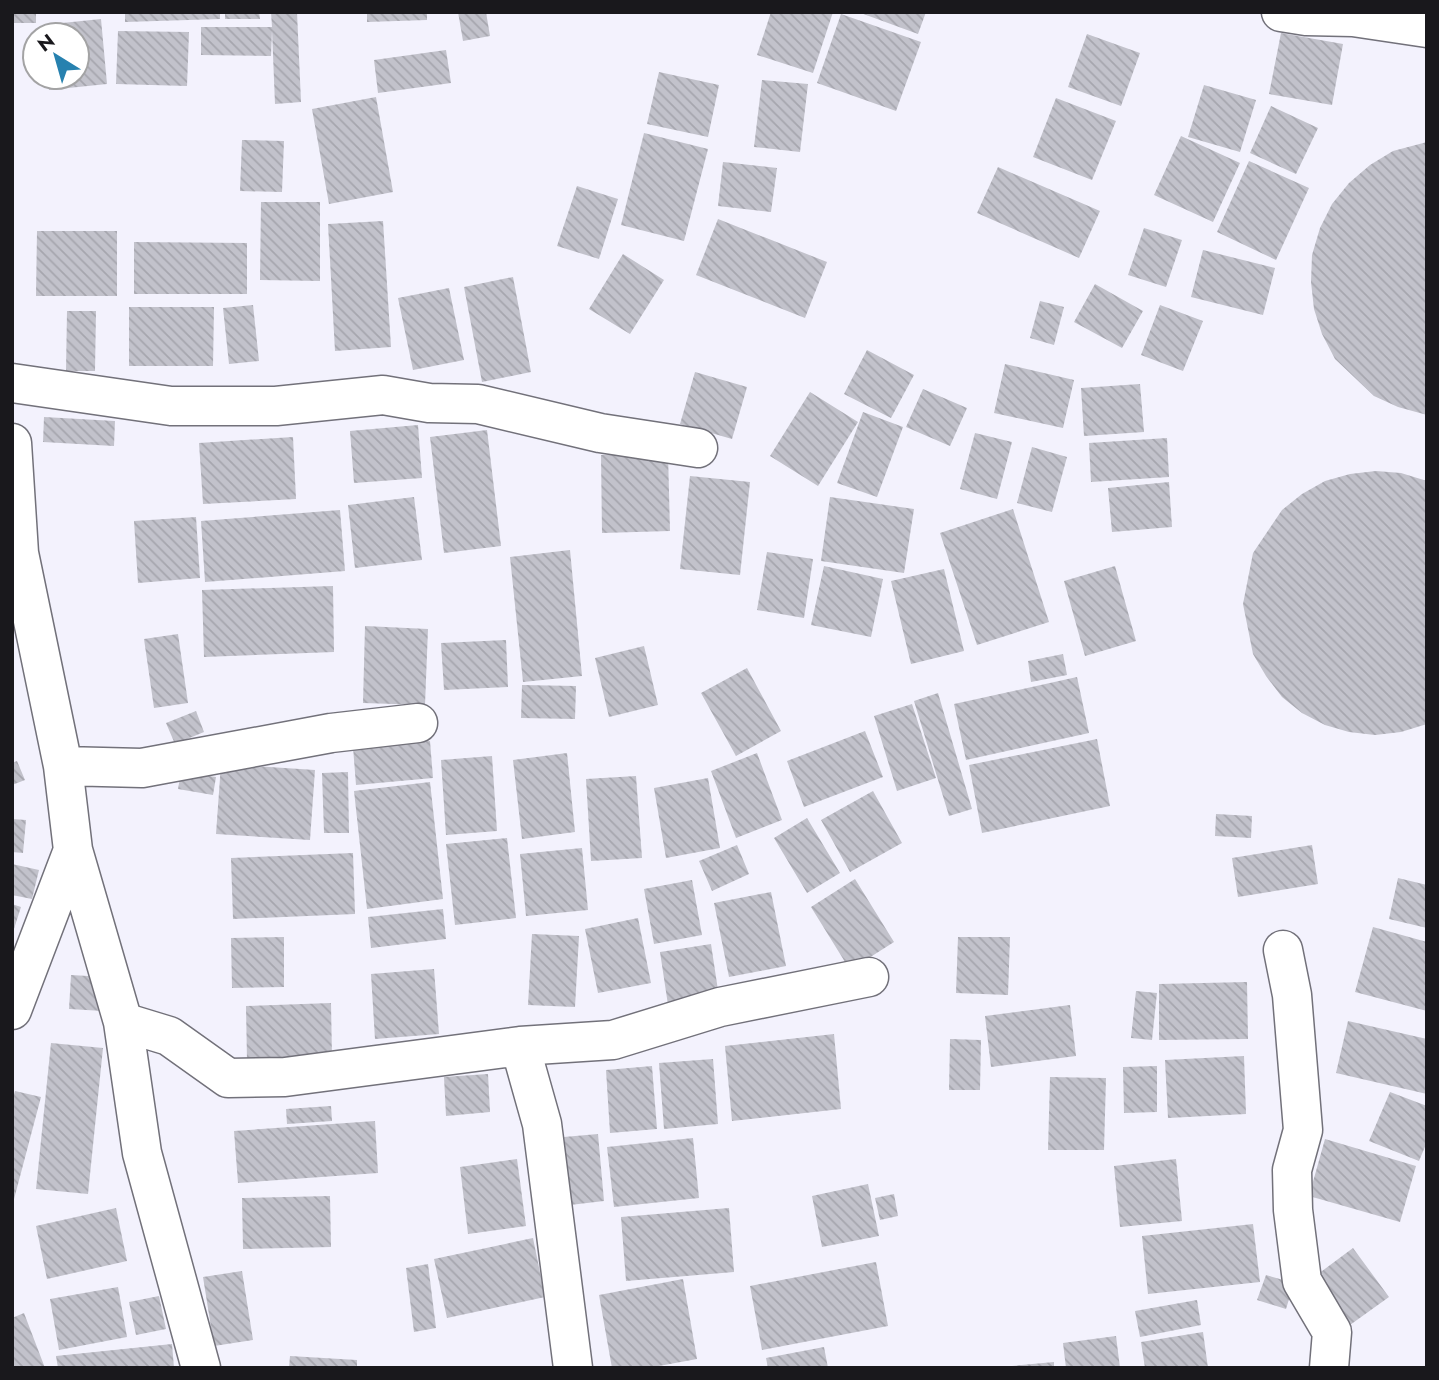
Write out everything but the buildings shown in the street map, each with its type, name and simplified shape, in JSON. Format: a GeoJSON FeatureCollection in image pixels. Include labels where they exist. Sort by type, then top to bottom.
{"type":"FeatureCollection","features":[{"type":"Feature","properties":{"kind":"street"},"geometry":{"type":"LineString","coordinates":[[1281,12],[1306,16],[1353,17],[1427,28]]}},
{"type":"Feature","properties":{"kind":"street"},"geometry":{"type":"LineString","coordinates":[[12,383],[171,405],[276,406],[383,394],[429,403],[478,404],[600,433],[698,448]]}},
{"type":"Feature","properties":{"kind":"street"},"geometry":{"type":"LineString","coordinates":[[12,443],[19,553],[63,766],[73,850],[123,1022],[142,1153],[201,1368]]}},
{"type":"Feature","properties":{"kind":"street"},"geometry":{"type":"LineString","coordinates":[[63,766],[142,768],[331,733],[418,723]]}},
{"type":"Feature","properties":{"kind":"street"},"geometry":{"type":"LineString","coordinates":[[12,1010],[73,850]]}},
{"type":"Feature","properties":{"kind":"street"},"geometry":{"type":"LineString","coordinates":[[1283,950],[1293,995],[1303,1130],[1292,1170],[1293,1210],[1303,1281],[1332,1332],[1329,1368]]}},
{"type":"Feature","properties":{"kind":"street"},"geometry":{"type":"LineString","coordinates":[[123,1022],[169,1036],[228,1078],[285,1077],[520,1046],[612,1040],[720,1007],[869,977]]}},
{"type":"Feature","properties":{"kind":"street"},"geometry":{"type":"LineString","coordinates":[[520,1046],[542,1124],[573,1368]]}}]}
